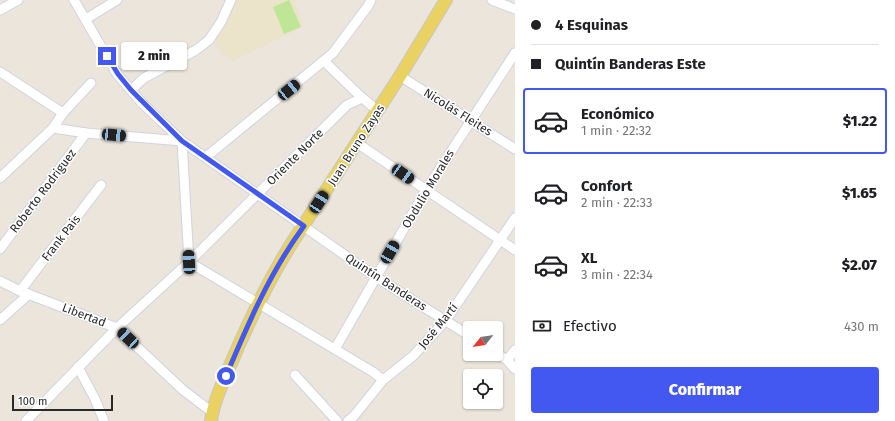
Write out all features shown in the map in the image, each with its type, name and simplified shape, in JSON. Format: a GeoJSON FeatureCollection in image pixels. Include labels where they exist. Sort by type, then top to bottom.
{"type":"FeatureCollection","features":[{"type":"Feature","properties":{"kind":"main road","name":"Juan Bruno Zayas"},"geometry":{"type":"LineString","coordinates":[[212,416],[229,369],[270,279],[378,111],[446,0]]}},
{"type":"Feature","properties":{"kind":"street"},"geometry":{"type":"LineString","coordinates":[[0,10],[18,0]]}},
{"type":"Feature","properties":{"kind":"street","name":"Quintín Banderas"},"geometry":{"type":"LineString","coordinates":[[74,0],[118,74],[131,90],[182,141],[376,277],[463,331]]}},
{"type":"Feature","properties":{"kind":"street"},"geometry":{"type":"LineString","coordinates":[[86,19],[117,0]]}},
{"type":"Feature","properties":{"kind":"street"},"geometry":{"type":"LineString","coordinates":[[131,90],[144,78],[196,50],[209,40],[221,22],[231,0]]}},
{"type":"Feature","properties":{"kind":"street"},"geometry":{"type":"LineString","coordinates":[[206,157],[324,61],[337,47],[371,0]]}},
{"type":"Feature","properties":{"kind":"street"},"geometry":{"type":"LineString","coordinates":[[492,0],[515,9]]}},
{"type":"Feature","properties":{"kind":"street","name":"Obdulio Morales"},"geometry":{"type":"LineString","coordinates":[[335,349],[426,190],[515,53]]}},
{"type":"Feature","properties":{"kind":"street"},"geometry":{"type":"LineString","coordinates":[[324,61],[362,98],[378,111]]}},
{"type":"Feature","properties":{"kind":"street"},"geometry":{"type":"LineString","coordinates":[[0,72],[63,113]]}},
{"type":"Feature","properties":{"kind":"street","name":"Nicolás Fleites"},"geometry":{"type":"LineString","coordinates":[[400,76],[515,149]]}},
{"type":"Feature","properties":{"kind":"street"},"geometry":{"type":"LineString","coordinates":[[0,178],[53,128],[63,113],[91,83]]}},
{"type":"Feature","properties":{"kind":"street","name":"Oriente Norte"},"geometry":{"type":"LineString","coordinates":[[26,421],[117,328],[189,262],[259,194],[346,105],[362,98]]}},
{"type":"Feature","properties":{"kind":"street"},"geometry":{"type":"LineString","coordinates":[[53,128],[86,133],[182,141],[189,262],[373,372],[383,380]]}},
{"type":"Feature","properties":{"kind":"street","name":"Roberto Rodriguez"},"geometry":{"type":"LineString","coordinates":[[0,249],[86,133]]}},
{"type":"Feature","properties":{"kind":"street"},"geometry":{"type":"LineString","coordinates":[[357,143],[515,250]]}},
{"type":"Feature","properties":{"kind":"street","name":"Frank Pais"},"geometry":{"type":"LineString","coordinates":[[0,320],[24,292],[102,185]]}},
{"type":"Feature","properties":{"kind":"street","name":"José Martí"},"geometry":{"type":"LineString","coordinates":[[348,421],[354,416],[383,380],[413,356],[446,320],[515,218]]}},
{"type":"Feature","properties":{"kind":"street","name":"Libertad"},"geometry":{"type":"LineString","coordinates":[[0,281],[24,292],[117,328],[212,416]]}},
{"type":"Feature","properties":{"kind":"street"},"geometry":{"type":"LineString","coordinates":[[507,360],[515,350]]}},
{"type":"Feature","properties":{"kind":"street"},"geometry":{"type":"LineString","coordinates":[[503,357],[515,369]]}},
{"type":"Feature","properties":{"kind":"street"},"geometry":{"type":"LineString","coordinates":[[78,367],[98,405],[104,421]]}},
{"type":"Feature","properties":{"kind":"street"},"geometry":{"type":"LineString","coordinates":[[295,375],[337,421]]}},
{"type":"Feature","properties":{"kind":"shaded area"},"geometry":{"type":"Polygon","coordinates":[[[236,0],[294,0],[304,26],[231,62],[227,56],[221,54],[215,42],[236,0]]]}},
{"type":"Feature","properties":{"kind":"green space"},"geometry":{"type":"Polygon","coordinates":[[[289,0],[301,27],[284,34],[273,7],[289,0]]]}},
{"type":"Feature","properties":{"kind":"route"},"geometry":{"type":"LineString","coordinates":[[107,56],[118,74],[142,103],[182,141],[304,226],[270,279],[226,376]]}}]}
